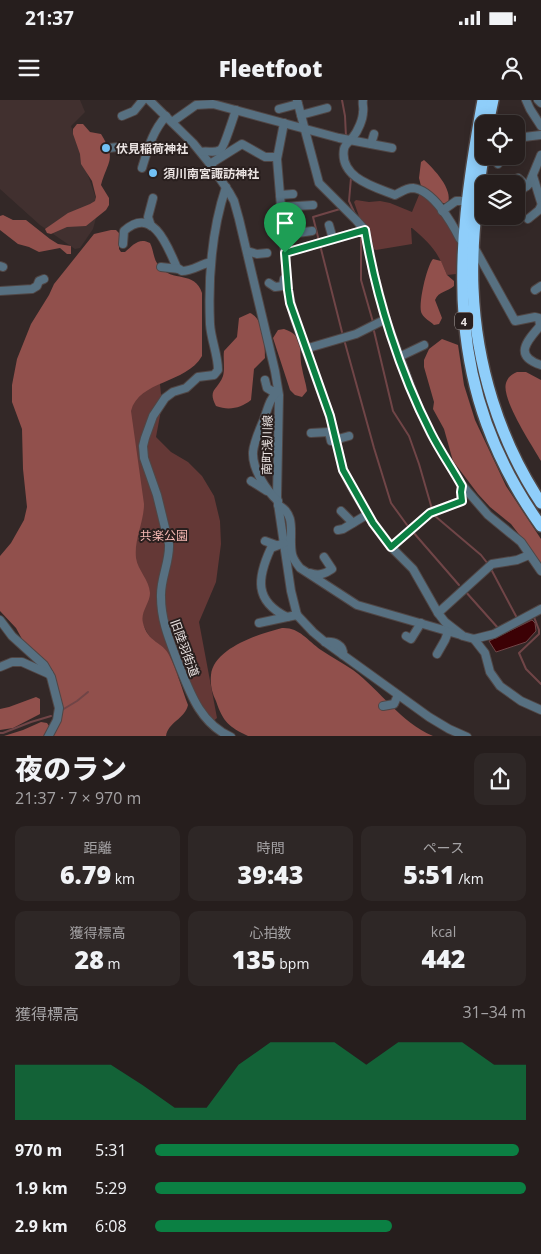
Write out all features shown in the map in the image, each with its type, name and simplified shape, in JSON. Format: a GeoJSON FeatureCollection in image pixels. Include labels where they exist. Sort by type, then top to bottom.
{"type":"FeatureCollection","features":[{"type":"Feature","properties":{"kind":"highway","name":"4"},"geometry":{"type":"LineString","coordinates":[[482,100],[466,204],[462,248],[461,279],[468,352],[476,395],[495,447],[511,478],[541,526]]}},
{"type":"Feature","properties":{"kind":"highway"},"geometry":{"type":"LineString","coordinates":[[490,115],[492,100]]}},
{"type":"Feature","properties":{"kind":"highway","name":"4"},"geometry":{"type":"LineString","coordinates":[[482,165],[478,188],[473,289],[480,351],[490,396],[508,444],[541,503]]}},
{"type":"Feature","properties":{"kind":"street"},"geometry":{"type":"LineString","coordinates":[[122,116],[134,111],[143,100]]}},
{"type":"Feature","properties":{"kind":"street","name":"南町浅川線"},"geometry":{"type":"LineString","coordinates":[[149,100],[200,152],[234,201],[278,391],[278,503],[291,591],[297,615],[325,642],[398,695],[449,729],[467,736]]}},
{"type":"Feature","properties":{"kind":"street"},"geometry":{"type":"LineString","coordinates":[[362,100],[363,115],[353,138],[344,150],[347,166],[364,183],[395,195],[406,189],[418,189],[437,203],[460,239]]}},
{"type":"Feature","properties":{"kind":"street"},"geometry":{"type":"LineString","coordinates":[[526,100],[530,110],[541,126]]}},
{"type":"Feature","properties":{"kind":"street"},"geometry":{"type":"LineString","coordinates":[[538,100],[541,104]]}},
{"type":"Feature","properties":{"kind":"street"},"geometry":{"type":"LineString","coordinates":[[142,168],[155,130],[169,119],[196,105],[212,102],[350,140],[392,148]]}},
{"type":"Feature","properties":{"kind":"street"},"geometry":{"type":"LineString","coordinates":[[279,109],[297,102],[319,183],[365,230],[374,275],[386,319],[431,434],[462,486],[488,515],[521,542],[541,571]]}},
{"type":"Feature","properties":{"kind":"street"},"geometry":{"type":"LineString","coordinates":[[301,115],[326,108]]}},
{"type":"Feature","properties":{"kind":"street"},"geometry":{"type":"LineString","coordinates":[[200,152],[207,150],[215,152],[222,149],[236,110]]}},
{"type":"Feature","properties":{"kind":"street"},"geometry":{"type":"LineString","coordinates":[[284,123],[276,158],[290,303],[330,416],[343,470],[373,523],[391,547],[413,569],[438,613],[445,622],[463,636]]}},
{"type":"Feature","properties":{"kind":"street"},"geometry":{"type":"LineString","coordinates":[[372,144],[374,134]]}},
{"type":"Feature","properties":{"kind":"street"},"geometry":{"type":"LineString","coordinates":[[525,137],[541,135]]}},
{"type":"Feature","properties":{"kind":"street"},"geometry":{"type":"LineString","coordinates":[[210,164],[242,144],[265,157],[276,158]]}},
{"type":"Feature","properties":{"kind":"street"},"geometry":{"type":"LineString","coordinates":[[109,148],[125,146],[148,147]]}},
{"type":"Feature","properties":{"kind":"street"},"geometry":{"type":"LineString","coordinates":[[527,186],[541,155]]}},
{"type":"Feature","properties":{"kind":"street"},"geometry":{"type":"LineString","coordinates":[[528,219],[541,208],[533,176]]}},
{"type":"Feature","properties":{"kind":"street"},"geometry":{"type":"LineString","coordinates":[[161,267],[179,269],[184,272],[200,264],[211,262],[215,228],[226,187]]}},
{"type":"Feature","properties":{"kind":"street"},"geometry":{"type":"LineString","coordinates":[[280,195],[293,194]]}},
{"type":"Feature","properties":{"kind":"street"},"geometry":{"type":"LineString","coordinates":[[151,226],[148,217],[153,198]]}},
{"type":"Feature","properties":{"kind":"street"},"geometry":{"type":"LineString","coordinates":[[442,211],[456,200],[463,201]]}},
{"type":"Feature","properties":{"kind":"street"},"geometry":{"type":"LineString","coordinates":[[281,207],[313,205]]}},
{"type":"Feature","properties":{"kind":"street"},"geometry":{"type":"LineString","coordinates":[[123,244],[124,231],[130,227],[136,224],[151,226],[161,233],[179,269]]}},
{"type":"Feature","properties":{"kind":"street"},"geometry":{"type":"LineString","coordinates":[[330,225],[333,239]]}},
{"type":"Feature","properties":{"kind":"street"},"geometry":{"type":"LineString","coordinates":[[285,253],[365,230]]}},
{"type":"Feature","properties":{"kind":"street"},"geometry":{"type":"LineString","coordinates":[[283,235],[312,231]]}},
{"type":"Feature","properties":{"kind":"street"},"geometry":{"type":"LineString","coordinates":[[474,247],[515,321],[539,318],[540,326],[525,345],[524,350],[529,360],[541,365]]}},
{"type":"Feature","properties":{"kind":"street"},"geometry":{"type":"LineString","coordinates":[[247,251],[257,254],[267,253]]}},
{"type":"Feature","properties":{"kind":"street","name":"旧陸羽街道"},"geometry":{"type":"LineString","coordinates":[[211,262],[210,324],[218,370],[214,376],[198,377],[186,388],[173,392],[165,398],[153,416],[143,446],[144,458],[157,495],[169,544],[160,595],[164,624],[193,700],[210,723],[231,736]]}},
{"type":"Feature","properties":{"kind":"street"},"geometry":{"type":"LineString","coordinates":[[269,283],[275,287],[283,286],[286,270]]}},
{"type":"Feature","properties":{"kind":"street"},"geometry":{"type":"LineString","coordinates":[[0,292],[32,289],[37,286],[39,281],[44,279]]}},
{"type":"Feature","properties":{"kind":"street"},"geometry":{"type":"LineString","coordinates":[[305,349],[356,334],[386,319]]}},
{"type":"Feature","properties":{"kind":"street"},"geometry":{"type":"LineString","coordinates":[[400,356],[424,345]]}},
{"type":"Feature","properties":{"kind":"street"},"geometry":{"type":"LineString","coordinates":[[265,380],[267,388],[272,391],[278,391]]}},
{"type":"Feature","properties":{"kind":"street"},"geometry":{"type":"LineString","coordinates":[[278,391],[272,396],[253,452],[256,470],[269,492],[290,518],[291,553],[295,562],[306,572],[357,605],[474,638],[494,634],[541,609]]}},
{"type":"Feature","properties":{"kind":"street"},"geometry":{"type":"LineString","coordinates":[[311,433],[328,432],[332,441],[349,436]]}},
{"type":"Feature","properties":{"kind":"street"},"geometry":{"type":"LineString","coordinates":[[251,480],[269,492]]}},
{"type":"Feature","properties":{"kind":"street"},"geometry":{"type":"LineString","coordinates":[[391,547],[430,513],[462,501],[462,486]]}},
{"type":"Feature","properties":{"kind":"street"},"geometry":{"type":"LineString","coordinates":[[341,511],[353,524]]}},
{"type":"Feature","properties":{"kind":"street"},"geometry":{"type":"LineString","coordinates":[[338,530],[353,524],[368,514]]}},
{"type":"Feature","properties":{"kind":"street"},"geometry":{"type":"LineString","coordinates":[[265,541],[276,546]]}},
{"type":"Feature","properties":{"kind":"street"},"geometry":{"type":"LineString","coordinates":[[284,543],[271,548],[264,564],[260,581],[261,592],[266,601],[272,609],[287,617]]}},
{"type":"Feature","properties":{"kind":"street"},"geometry":{"type":"LineString","coordinates":[[438,613],[492,564],[517,560],[529,555]]}},
{"type":"Feature","properties":{"kind":"street"},"geometry":{"type":"LineString","coordinates":[[324,557],[332,568]]}},
{"type":"Feature","properties":{"kind":"street"},"geometry":{"type":"LineString","coordinates":[[306,572],[316,575],[326,573],[332,568],[341,568]]}},
{"type":"Feature","properties":{"kind":"street"},"geometry":{"type":"LineString","coordinates":[[259,623],[297,615]]}},
{"type":"Feature","properties":{"kind":"street"},"geometry":{"type":"LineString","coordinates":[[0,620],[12,636],[44,665],[50,674],[59,708],[57,720],[48,736]]}},
{"type":"Feature","properties":{"kind":"street"},"geometry":{"type":"LineString","coordinates":[[406,636],[411,639],[421,623]]}},
{"type":"Feature","properties":{"kind":"street"},"geometry":{"type":"LineString","coordinates":[[437,654],[446,640],[448,632]]}},
{"type":"Feature","properties":{"kind":"street"},"geometry":{"type":"LineString","coordinates":[[474,638],[485,653],[490,672],[500,686],[521,701],[541,710]]}},
{"type":"Feature","properties":{"kind":"street"},"geometry":{"type":"LineString","coordinates":[[0,667],[12,662],[22,662],[50,674]]}},
{"type":"Feature","properties":{"kind":"street"},"geometry":{"type":"LineString","coordinates":[[383,706],[394,704],[398,695]]}},
{"type":"Feature","properties":{"kind":"shaded area"},"geometry":{"type":"Polygon","coordinates":[[[0,100],[80,100],[85,112],[71,126],[99,207],[93,229],[80,248],[75,249],[40,225],[0,189],[0,100]]]}},
{"type":"Feature","properties":{"kind":"shaded area"},"geometry":{"type":"Polygon","coordinates":[[[77,124],[83,124],[90,132],[101,134],[109,149],[110,160],[101,185],[109,198],[109,205],[106,210],[86,226],[67,227],[51,234],[47,233],[45,229],[68,213],[95,201],[96,197],[92,181],[81,164],[80,154],[73,134],[73,129],[77,124]]]}},
{"type":"Feature","properties":{"kind":"shaded area"},"geometry":{"type":"Polygon","coordinates":[[[424,160],[445,186],[448,192],[448,203],[440,203],[429,190],[421,186],[419,178],[421,162],[424,160]]]}},
{"type":"Feature","properties":{"kind":"shaded area"},"geometry":{"type":"Polygon","coordinates":[[[3,215],[13,220],[26,220],[58,244],[71,246],[71,254],[67,254],[60,248],[39,252],[18,244],[0,230],[0,216],[3,215]]]}},
{"type":"Feature","properties":{"kind":"shaded area"},"geometry":{"type":"Polygon","coordinates":[[[116,230],[119,233],[119,249],[121,252],[125,252],[139,241],[150,243],[156,261],[164,271],[194,281],[202,293],[202,356],[195,365],[185,372],[143,393],[131,411],[144,504],[136,544],[136,558],[148,583],[150,593],[142,619],[148,635],[163,647],[169,655],[188,705],[184,714],[167,731],[166,736],[50,736],[63,709],[56,680],[51,668],[22,639],[16,628],[0,611],[0,556],[11,543],[24,520],[27,507],[23,469],[22,429],[12,402],[12,385],[17,359],[31,324],[54,284],[94,234],[116,230]]]}},
{"type":"Feature","properties":{"kind":"shaded area"},"geometry":{"type":"Polygon","coordinates":[[[433,259],[441,261],[447,275],[454,281],[454,286],[441,293],[435,300],[442,318],[439,324],[434,325],[423,315],[421,310],[423,286],[433,259]]]}},
{"type":"Feature","properties":{"kind":"shaded area"},"geometry":{"type":"Polygon","coordinates":[[[250,313],[255,316],[261,326],[265,358],[254,369],[251,400],[235,408],[216,406],[213,393],[223,376],[224,351],[237,337],[239,318],[250,313]]]}},
{"type":"Feature","properties":{"kind":"shaded area"},"geometry":{"type":"Polygon","coordinates":[[[284,329],[296,336],[300,344],[302,368],[307,391],[302,397],[295,395],[290,390],[273,338],[278,330],[284,329]]]}},
{"type":"Feature","properties":{"kind":"shaded area"},"geometry":{"type":"Polygon","coordinates":[[[442,339],[458,345],[464,385],[475,420],[506,486],[541,539],[541,563],[511,524],[490,507],[478,494],[453,461],[444,429],[433,409],[434,402],[424,367],[424,360],[429,349],[442,339]]]}},
{"type":"Feature","properties":{"kind":"shaded area"},"geometry":{"type":"Polygon","coordinates":[[[517,372],[526,372],[541,380],[541,461],[518,422],[508,400],[506,383],[510,376],[517,372]]]}},
{"type":"Feature","properties":{"kind":"shaded area"},"geometry":{"type":"Polygon","coordinates":[[[532,620],[535,623],[536,631],[526,642],[496,652],[489,641],[532,620]]]}},
{"type":"Feature","properties":{"kind":"shaded area"},"geometry":{"type":"Polygon","coordinates":[[[282,628],[298,632],[321,650],[353,670],[401,715],[421,730],[433,736],[248,736],[231,727],[221,714],[212,692],[211,675],[214,665],[229,650],[250,638],[282,628]]]}},
{"type":"Feature","properties":{"kind":"shaded area"},"geometry":{"type":"Polygon","coordinates":[[[36,697],[40,699],[40,714],[13,728],[0,730],[0,709],[36,697]]]}},
{"type":"Feature","properties":{"kind":"shaded area"},"geometry":{"type":"Polygon","coordinates":[[[41,722],[47,723],[49,726],[44,736],[4,736],[23,730],[41,722]]]}},
{"type":"Feature","properties":{"kind":"green space"},"geometry":{"type":"Polygon","coordinates":[[[419,195],[423,195],[442,212],[459,242],[456,274],[447,275],[433,249],[412,228],[412,244],[376,250],[370,248],[354,202],[356,200],[380,201],[412,212],[419,195]]]}},
{"type":"Feature","properties":{"kind":"green space","name":"共楽公園"},"geometry":{"type":"Polygon","coordinates":[[[157,353],[162,405],[156,437],[171,452],[188,462],[202,476],[214,496],[220,521],[221,544],[216,582],[199,622],[217,718],[211,723],[148,634],[109,562],[109,434],[157,353]]]}},
{"type":"Feature","properties":{"kind":"waterway"},"geometry":{"type":"LineString","coordinates":[[342,100],[346,137]]}},
{"type":"Feature","properties":{"kind":"waterway"},"geometry":{"type":"LineString","coordinates":[[349,176],[351,178],[349,201],[355,214]]}},
{"type":"Feature","properties":{"kind":"waterway"},"geometry":{"type":"LineString","coordinates":[[319,241],[313,217],[340,209]]}},
{"type":"Feature","properties":{"kind":"waterway"},"geometry":{"type":"LineString","coordinates":[[361,234],[361,280],[373,322]]}},
{"type":"Feature","properties":{"kind":"waterway"},"geometry":{"type":"LineString","coordinates":[[320,245],[342,332]]}},
{"type":"Feature","properties":{"kind":"waterway"},"geometry":{"type":"LineString","coordinates":[[374,331],[393,411],[409,436],[432,509]]}},
{"type":"Feature","properties":{"kind":"waterway"},"geometry":{"type":"LineString","coordinates":[[345,343],[391,503],[407,525]]}},
{"type":"Feature","properties":{"kind":"waterway"},"geometry":{"type":"LineString","coordinates":[[435,516],[481,555],[488,564]]}},
{"type":"Feature","properties":{"kind":"waterway"},"geometry":{"type":"LineString","coordinates":[[413,532],[459,585]]}},
{"type":"Feature","properties":{"kind":"waterway"},"geometry":{"type":"LineString","coordinates":[[491,569],[517,618],[519,618]]}},
{"type":"Feature","properties":{"kind":"waterway"},"geometry":{"type":"LineString","coordinates":[[465,591],[498,628]]}},
{"type":"Feature","properties":{"kind":"waterway"},"geometry":{"type":"LineString","coordinates":[[534,617],[539,634],[519,653],[526,669],[541,684]]}},
{"type":"Feature","properties":{"kind":"waterway"},"geometry":{"type":"LineString","coordinates":[[62,710],[88,692]]}},
{"type":"Feature","properties":{"kind":"waterway"},"geometry":{"type":"LineString","coordinates":[[0,733],[51,716]]}},
{"type":"Feature","properties":{"kind":"place","name":"伏見稲荷神社"},"geometry":{"type":"Point","coordinates":[106,148]}},
{"type":"Feature","properties":{"kind":"place","name":"須川南宮諏訪神社"},"geometry":{"type":"Point","coordinates":[153,173]}},
{"type":"Feature","properties":{"kind":"route"},"geometry":{"type":"LineString","coordinates":[[365,230],[374,275],[387,323],[403,366],[431,434],[462,486],[462,501],[456,505],[430,513],[391,547],[373,523],[343,470],[330,416],[290,303],[285,253],[365,230]]}}]}
